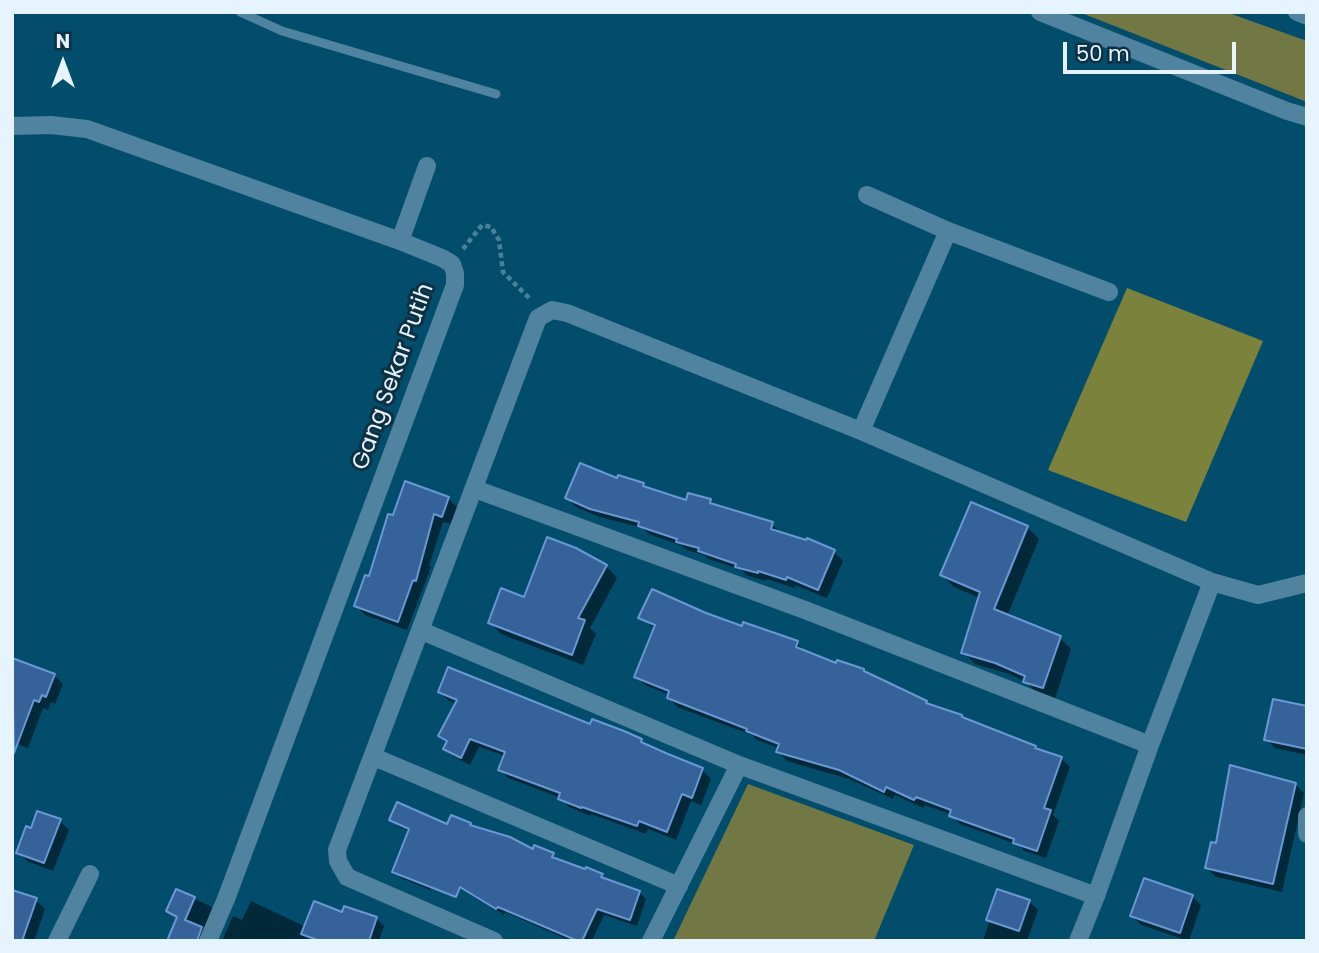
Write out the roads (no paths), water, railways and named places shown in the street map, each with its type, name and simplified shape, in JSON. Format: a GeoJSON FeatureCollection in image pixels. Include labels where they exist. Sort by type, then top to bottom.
{"type":"FeatureCollection","features":[{"type":"Feature","properties":{"kind":"street"},"geometry":{"type":"LineString","coordinates":[[1040,12],[1307,117]]}},
{"type":"Feature","properties":{"kind":"street"},"geometry":{"type":"LineString","coordinates":[[1297,12],[1307,16]]}},
{"type":"Feature","properties":{"kind":"street"},"geometry":{"type":"LineString","coordinates":[[1287,111],[1307,124]]}},
{"type":"Feature","properties":{"kind":"street","name":"Gang Sekar Putih"},"geometry":{"type":"LineString","coordinates":[[12,125],[87,129],[400,241],[452,264],[456,279],[226,899],[208,941]]}},
{"type":"Feature","properties":{"kind":"street"},"geometry":{"type":"LineString","coordinates":[[400,241],[427,166]]}},
{"type":"Feature","properties":{"kind":"street"},"geometry":{"type":"LineString","coordinates":[[867,195],[948,231],[1109,292]]}},
{"type":"Feature","properties":{"kind":"street"},"geometry":{"type":"LineString","coordinates":[[862,431],[948,231]]}},
{"type":"Feature","properties":{"kind":"street"},"geometry":{"type":"LineString","coordinates":[[494,941],[347,877],[341,869],[338,850],[538,318],[552,310],[579,318],[862,431],[1212,582],[1258,595],[1307,583]]}},
{"type":"Feature","properties":{"kind":"street"},"geometry":{"type":"LineString","coordinates":[[475,489],[805,610],[1150,745]]}},
{"type":"Feature","properties":{"kind":"street"},"geometry":{"type":"LineString","coordinates":[[1078,941],[1212,582]]}},
{"type":"Feature","properties":{"kind":"street"},"geometry":{"type":"LineString","coordinates":[[422,631],[739,765],[1096,896]]}},
{"type":"Feature","properties":{"kind":"street"},"geometry":{"type":"LineString","coordinates":[[374,757],[679,886]]}},
{"type":"Feature","properties":{"kind":"street"},"geometry":{"type":"LineString","coordinates":[[651,941],[739,765]]}},
{"type":"Feature","properties":{"kind":"street"},"geometry":{"type":"LineString","coordinates":[[1307,816],[1307,834]]}},
{"type":"Feature","properties":{"kind":"street"},"geometry":{"type":"LineString","coordinates":[[57,941],[90,874]]}},
{"type":"Feature","properties":{"kind":"lane"},"geometry":{"type":"LineString","coordinates":[[240,12],[282,31],[496,94]]}}]}
